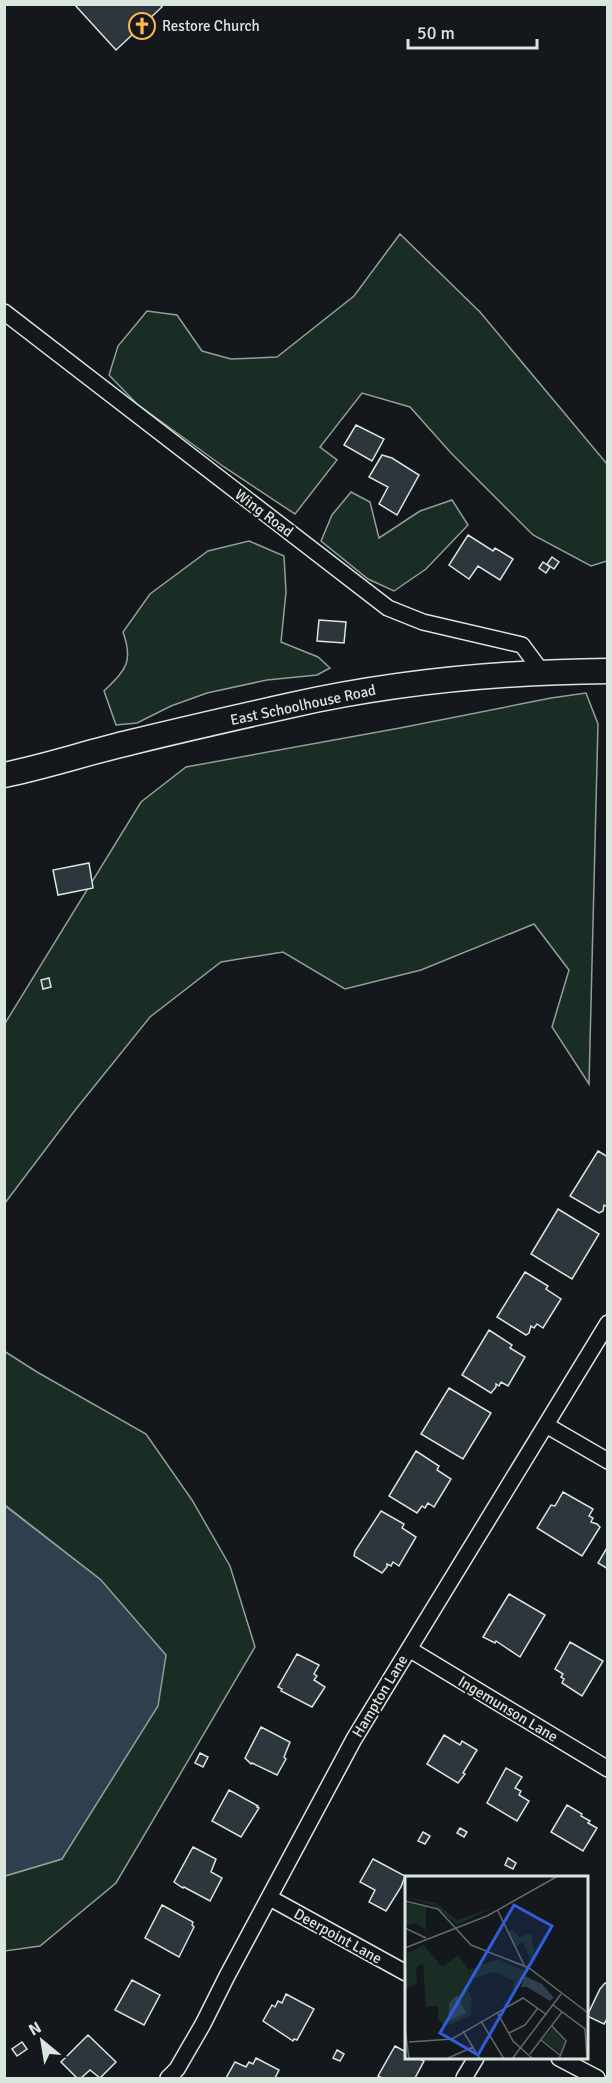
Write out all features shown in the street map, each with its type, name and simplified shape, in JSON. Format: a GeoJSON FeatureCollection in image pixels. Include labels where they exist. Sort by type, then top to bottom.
{"type":"FeatureCollection","features":[{"type":"Feature","properties":{"kind":"main road","name":"East Schoolhouse Road"},"geometry":{"type":"LineString","coordinates":[[4,775],[130,742],[294,705],[421,684],[542,672],[608,670]]}},
{"type":"Feature","properties":{"kind":"street","name":"Wing Road"},"geometry":{"type":"LineString","coordinates":[[4,312],[388,608],[423,622],[522,645],[542,672]]}},
{"type":"Feature","properties":{"kind":"street","name":"Hampton Lane"},"geometry":{"type":"LineString","coordinates":[[168,2079],[203,2024],[226,1976],[354,1739],[608,1323]]}},
{"type":"Feature","properties":{"kind":"street"},"geometry":{"type":"LineString","coordinates":[[546,1425],[608,1461]]}},
{"type":"Feature","properties":{"kind":"street","name":"Ingemunson Lane"},"geometry":{"type":"LineString","coordinates":[[409,1649],[608,1769]]}},
{"type":"Feature","properties":{"kind":"street","name":"Deerpoint Lane"},"geometry":{"type":"LineString","coordinates":[[270,1898],[405,1972]]}},
{"type":"Feature","properties":{"kind":"street"},"geometry":{"type":"LineString","coordinates":[[464,2079],[475,2059]]}},
{"type":"Feature","properties":{"kind":"street"},"geometry":{"type":"LineString","coordinates":[[561,2059],[597,2079]]}},
{"type":"Feature","properties":{"kind":"green space"},"geometry":{"type":"Polygon","coordinates":[[[400,234],[480,312],[607,464],[607,561],[591,566],[533,535],[451,453],[410,407],[362,393],[320,447],[337,460],[295,514],[224,467],[137,404],[109,375],[118,346],[147,311],[177,315],[202,351],[231,359],[277,357],[354,296],[400,234]]]}},
{"type":"Feature","properties":{"kind":"green space"},"geometry":{"type":"Polygon","coordinates":[[[351,492],[370,502],[379,538],[420,511],[452,500],[468,525],[426,569],[394,591],[368,579],[321,541],[332,515],[351,492]]]}},
{"type":"Feature","properties":{"kind":"green space"},"geometry":{"type":"Polygon","coordinates":[[[249,541],[284,556],[286,592],[281,642],[318,657],[330,668],[317,675],[267,680],[207,693],[171,706],[137,723],[116,725],[104,691],[122,671],[127,659],[128,651],[123,632],[150,594],[208,551],[249,541]]]}},
{"type":"Feature","properties":{"kind":"green space"},"geometry":{"type":"Polygon","coordinates":[[[586,693],[598,724],[589,1084],[552,1027],[569,970],[534,924],[421,970],[345,989],[283,952],[221,962],[150,1017],[5,1203],[4,1025],[141,802],[186,767],[586,693]]]}},
{"type":"Feature","properties":{"kind":"green space"},"geometry":{"type":"Polygon","coordinates":[[[4,1351],[146,1434],[192,1500],[230,1566],[255,1647],[116,1883],[40,1946],[5,1951],[5,1876],[62,1859],[101,1580],[5,1505],[4,1351]]]}},
{"type":"Feature","properties":{"kind":"water"},"geometry":{"type":"Polygon","coordinates":[[[4,1505],[101,1580],[166,1655],[158,1706],[62,1859],[5,1876],[4,1505]]]}},
{"type":"Feature","properties":{"kind":"building"},"geometry":{"type":"Polygon","coordinates":[[[74,4],[160,4],[162,7],[116,50],[74,4]]]}},
{"type":"Feature","properties":{"kind":"building"},"geometry":{"type":"Polygon","coordinates":[[[356,425],[384,439],[372,461],[344,445],[356,425]]]}},
{"type":"Feature","properties":{"kind":"building"},"geometry":{"type":"Polygon","coordinates":[[[382,455],[392,458],[419,475],[397,515],[379,504],[388,487],[369,477],[382,455]]]}},
{"type":"Feature","properties":{"kind":"building"},"geometry":{"type":"Polygon","coordinates":[[[468,535],[493,551],[495,548],[513,559],[500,580],[478,566],[469,579],[449,565],[468,535]]]}},
{"type":"Feature","properties":{"kind":"building"},"geometry":{"type":"Polygon","coordinates":[[[552,557],[559,562],[554,569],[547,564],[552,557]]]}},
{"type":"Feature","properties":{"kind":"building"},"geometry":{"type":"Polygon","coordinates":[[[543,562],[550,567],[546,573],[539,568],[543,562]]]}},
{"type":"Feature","properties":{"kind":"building"},"geometry":{"type":"Polygon","coordinates":[[[319,620],[346,622],[344,643],[317,641],[319,620]]]}},
{"type":"Feature","properties":{"kind":"building"},"geometry":{"type":"Polygon","coordinates":[[[89,863],[93,888],[58,895],[53,870],[89,863]]]}},
{"type":"Feature","properties":{"kind":"building"},"geometry":{"type":"Polygon","coordinates":[[[49,978],[51,987],[43,989],[41,980],[49,978]]]}},
{"type":"Feature","properties":{"kind":"building"},"geometry":{"type":"Polygon","coordinates":[[[598,1151],[608,1157],[608,1207],[604,1205],[603,1211],[599,1213],[570,1196],[598,1151]]]}},
{"type":"Feature","properties":{"kind":"building"},"geometry":{"type":"Polygon","coordinates":[[[558,1209],[599,1234],[572,1279],[531,1254],[558,1209]]]}},
{"type":"Feature","properties":{"kind":"building"},"geometry":{"type":"Polygon","coordinates":[[[525,1272],[548,1286],[546,1289],[561,1299],[543,1328],[537,1324],[534,1328],[531,1326],[526,1335],[497,1317],[525,1272]]]}},
{"type":"Feature","properties":{"kind":"building"},"geometry":{"type":"Polygon","coordinates":[[[489,1330],[512,1345],[510,1348],[525,1357],[508,1386],[501,1382],[499,1386],[496,1384],[491,1393],[462,1375],[489,1330]]]}},
{"type":"Feature","properties":{"kind":"building"},"geometry":{"type":"Polygon","coordinates":[[[449,1388],[491,1413],[463,1459],[421,1434],[449,1388]]]}},
{"type":"Feature","properties":{"kind":"building"},"geometry":{"type":"Polygon","coordinates":[[[416,1451],[439,1466],[437,1470],[451,1479],[434,1507],[428,1503],[425,1508],[422,1506],[417,1513],[389,1496],[416,1451]]]}},
{"type":"Feature","properties":{"kind":"building"},"geometry":{"type":"Polygon","coordinates":[[[563,1492],[593,1509],[589,1516],[593,1518],[591,1522],[600,1527],[582,1556],[537,1528],[551,1505],[555,1506],[563,1492]]]}},
{"type":"Feature","properties":{"kind":"building"},"geometry":{"type":"Polygon","coordinates":[[[381,1511],[404,1524],[402,1528],[416,1537],[399,1566],[393,1562],[391,1566],[387,1564],[382,1573],[354,1556],[381,1511]]]}},
{"type":"Feature","properties":{"kind":"building"},"geometry":{"type":"Polygon","coordinates":[[[608,1546],[608,1569],[598,1563],[608,1546]]]}},
{"type":"Feature","properties":{"kind":"building"},"geometry":{"type":"Polygon","coordinates":[[[509,1594],[545,1615],[520,1657],[496,1641],[495,1643],[483,1637],[509,1594]]]}},
{"type":"Feature","properties":{"kind":"building"},"geometry":{"type":"Polygon","coordinates":[[[570,1642],[603,1661],[582,1696],[562,1683],[563,1674],[555,1669],[570,1642]]]}},
{"type":"Feature","properties":{"kind":"building"},"geometry":{"type":"Polygon","coordinates":[[[297,1654],[319,1665],[314,1674],[317,1676],[314,1680],[325,1687],[312,1707],[281,1691],[282,1689],[278,1687],[297,1654]]]}},
{"type":"Feature","properties":{"kind":"building"},"geometry":{"type":"Polygon","coordinates":[[[261,1727],[290,1742],[284,1757],[286,1759],[277,1775],[251,1764],[245,1758],[261,1727]]]}},
{"type":"Feature","properties":{"kind":"building"},"geometry":{"type":"Polygon","coordinates":[[[444,1735],[460,1745],[462,1741],[477,1750],[458,1783],[427,1764],[444,1735]]]}},
{"type":"Feature","properties":{"kind":"building"},"geometry":{"type":"Polygon","coordinates":[[[200,1753],[208,1757],[203,1767],[195,1763],[200,1753]]]}},
{"type":"Feature","properties":{"kind":"building"},"geometry":{"type":"Polygon","coordinates":[[[506,1768],[522,1777],[515,1788],[521,1791],[519,1795],[529,1801],[517,1821],[487,1803],[506,1768]]]}},
{"type":"Feature","properties":{"kind":"building"},"geometry":{"type":"Polygon","coordinates":[[[229,1790],[259,1808],[241,1837],[212,1821],[229,1790]]]}},
{"type":"Feature","properties":{"kind":"building"},"geometry":{"type":"Polygon","coordinates":[[[567,1805],[582,1814],[581,1816],[590,1821],[588,1823],[597,1828],[583,1851],[551,1832],[567,1805]]]}},
{"type":"Feature","properties":{"kind":"building"},"geometry":{"type":"Polygon","coordinates":[[[460,1828],[467,1832],[464,1837],[457,1833],[460,1828]]]}},
{"type":"Feature","properties":{"kind":"building"},"geometry":{"type":"Polygon","coordinates":[[[423,1832],[430,1836],[425,1844],[418,1841],[423,1832]]]}},
{"type":"Feature","properties":{"kind":"building"},"geometry":{"type":"Polygon","coordinates":[[[193,1847],[216,1859],[211,1872],[222,1878],[210,1901],[174,1882],[193,1847]]]}},
{"type":"Feature","properties":{"kind":"building"},"geometry":{"type":"Polygon","coordinates":[[[508,1858],[516,1863],[513,1869],[505,1865],[508,1858]]]}},
{"type":"Feature","properties":{"kind":"building"},"geometry":{"type":"Polygon","coordinates":[[[373,1859],[405,1876],[386,1911],[369,1902],[375,1890],[360,1882],[373,1859]]]}},
{"type":"Feature","properties":{"kind":"building"},"geometry":{"type":"Polygon","coordinates":[[[162,1905],[193,1922],[194,1927],[179,1957],[145,1938],[162,1905]]]}},
{"type":"Feature","properties":{"kind":"building"},"geometry":{"type":"Polygon","coordinates":[[[132,1980],[160,1995],[144,2025],[115,2010],[132,1980]]]}},
{"type":"Feature","properties":{"kind":"building"},"geometry":{"type":"Polygon","coordinates":[[[605,1983],[608,1984],[608,2017],[604,2024],[588,2016],[605,1983]]]}},
{"type":"Feature","properties":{"kind":"building"},"geometry":{"type":"Polygon","coordinates":[[[286,1994],[314,2009],[297,2040],[293,2041],[263,2021],[272,2005],[275,2007],[278,2001],[282,2003],[286,1994]]]}},
{"type":"Feature","properties":{"kind":"building"},"geometry":{"type":"Polygon","coordinates":[[[88,2035],[116,2062],[100,2078],[90,2070],[81,2078],[77,2078],[61,2062],[88,2035]]]}},
{"type":"Feature","properties":{"kind":"building"},"geometry":{"type":"Polygon","coordinates":[[[22,2042],[27,2049],[17,2056],[12,2049],[22,2042]]]}},
{"type":"Feature","properties":{"kind":"building"},"geometry":{"type":"Polygon","coordinates":[[[395,2046],[405,2051],[405,2059],[424,2061],[415,2078],[378,2076],[395,2046]]]}},
{"type":"Feature","properties":{"kind":"building"},"geometry":{"type":"Polygon","coordinates":[[[337,2050],[344,2054],[340,2061],[333,2058],[337,2050]]]}},
{"type":"Feature","properties":{"kind":"building"},"geometry":{"type":"Polygon","coordinates":[[[256,2058],[279,2070],[275,2078],[226,2078],[235,2062],[246,2067],[249,2062],[253,2064],[256,2058]]]}},
{"type":"Feature","properties":{"kind":"place","name":"Restore Church"},"geometry":{"type":"Point","coordinates":[142,26]}}]}
